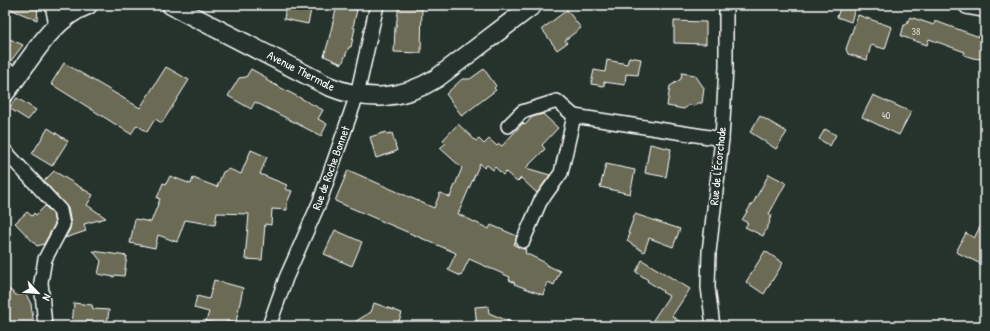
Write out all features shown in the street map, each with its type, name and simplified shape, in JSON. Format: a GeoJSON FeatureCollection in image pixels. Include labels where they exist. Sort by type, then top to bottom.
{"type":"FeatureCollection","features":[{"type":"Feature","properties":{"kind":"main road"},"geometry":{"type":"LineString","coordinates":[[5,92],[12,72],[56,25],[71,14],[88,5]]}},
{"type":"Feature","properties":{"kind":"main road","name":"Avenue Thermale"},"geometry":{"type":"LineString","coordinates":[[171,5],[328,86],[357,95],[380,97],[410,91],[437,78],[533,5]]}},
{"type":"Feature","properties":{"kind":"main road"},"geometry":{"type":"LineString","coordinates":[[968,5],[985,8]]}},
{"type":"Feature","properties":{"kind":"street"},"geometry":{"type":"LineString","coordinates":[[52,5],[56,25]]}},
{"type":"Feature","properties":{"kind":"street","name":"Rue de Roche Bonnet"},"geometry":{"type":"LineString","coordinates":[[269,326],[286,278],[320,201],[357,95],[377,5]]}},
{"type":"Feature","properties":{"kind":"street","name":"Rue de l'Écorchade"},"geometry":{"type":"LineString","coordinates":[[713,326],[708,287],[709,252],[722,139],[726,67],[726,5]]}},
{"type":"Feature","properties":{"kind":"street"},"geometry":{"type":"LineString","coordinates":[[508,126],[522,112],[557,101],[574,116],[722,139]]}},
{"type":"Feature","properties":{"kind":"street"},"geometry":{"type":"LineString","coordinates":[[523,242],[540,202],[561,173],[574,116]]}},
{"type":"Feature","properties":{"kind":"street"},"geometry":{"type":"LineString","coordinates":[[5,151],[60,210],[63,225],[46,260],[41,282],[45,326]]}},
{"type":"Feature","properties":{"kind":"building"},"geometry":{"type":"Polygon","coordinates":[[[5,5],[38,5],[37,20],[5,7],[5,5]]]}},
{"type":"Feature","properties":{"kind":"building"},"geometry":{"type":"Polygon","coordinates":[[[286,5],[312,5],[308,24],[284,19],[286,5]]]}},
{"type":"Feature","properties":{"kind":"building"},"geometry":{"type":"Polygon","coordinates":[[[337,5],[357,10],[353,27],[355,28],[351,47],[349,47],[342,64],[324,56],[337,5]]]}},
{"type":"Feature","properties":{"kind":"building"},"geometry":{"type":"Polygon","coordinates":[[[399,5],[422,5],[421,53],[394,52],[395,27],[399,5]]]}},
{"type":"Feature","properties":{"kind":"building"},"geometry":{"type":"Polygon","coordinates":[[[841,5],[848,5],[855,8],[851,22],[837,17],[841,5]]]}},
{"type":"Feature","properties":{"kind":"building"},"geometry":{"type":"Polygon","coordinates":[[[567,10],[581,28],[565,40],[567,43],[557,50],[542,29],[567,10]]]}},
{"type":"Feature","properties":{"kind":"building"},"geometry":{"type":"Polygon","coordinates":[[[858,15],[892,27],[885,49],[871,45],[867,60],[848,54],[846,49],[858,15]]]}},
{"type":"Feature","properties":{"kind":"building"},"geometry":{"type":"Polygon","coordinates":[[[910,17],[934,25],[935,21],[985,39],[985,56],[981,57],[980,59],[973,58],[964,55],[965,52],[929,39],[927,45],[901,36],[904,25],[906,25],[910,17]]]}},
{"type":"Feature","properties":{"kind":"building"},"geometry":{"type":"Polygon","coordinates":[[[674,21],[706,22],[706,44],[674,43],[674,21]]]}},
{"type":"Feature","properties":{"kind":"building"},"geometry":{"type":"Polygon","coordinates":[[[5,37],[23,45],[10,62],[5,61],[5,37]]]}},
{"type":"Feature","properties":{"kind":"building"},"geometry":{"type":"Polygon","coordinates":[[[629,57],[641,59],[638,75],[626,74],[625,85],[604,82],[604,86],[591,84],[594,70],[605,72],[607,60],[627,64],[629,57]]]}},
{"type":"Feature","properties":{"kind":"building"},"geometry":{"type":"Polygon","coordinates":[[[64,63],[140,108],[166,67],[189,80],[162,123],[155,119],[147,132],[137,125],[131,134],[51,84],[64,63]]]}},
{"type":"Feature","properties":{"kind":"building"},"geometry":{"type":"Polygon","coordinates":[[[251,69],[267,78],[266,80],[323,110],[318,119],[327,124],[321,136],[255,102],[251,109],[228,96],[239,78],[246,77],[251,69]]]}},
{"type":"Feature","properties":{"kind":"building"},"geometry":{"type":"Polygon","coordinates":[[[484,69],[496,86],[494,88],[496,90],[462,116],[446,94],[462,79],[470,79],[484,69]]]}},
{"type":"Feature","properties":{"kind":"building"},"geometry":{"type":"Polygon","coordinates":[[[682,73],[695,75],[704,88],[702,103],[698,103],[694,106],[689,105],[684,109],[667,106],[670,86],[681,79],[682,73]]]}},
{"type":"Feature","properties":{"kind":"building"},"geometry":{"type":"Polygon","coordinates":[[[873,95],[911,112],[899,135],[862,117],[873,95]]]}},
{"type":"Feature","properties":{"kind":"building"},"geometry":{"type":"Polygon","coordinates":[[[17,98],[36,110],[28,120],[9,108],[17,98]]]}},
{"type":"Feature","properties":{"kind":"building"},"geometry":{"type":"Polygon","coordinates":[[[543,114],[558,128],[542,145],[545,149],[526,168],[550,175],[537,193],[521,178],[517,182],[506,172],[503,175],[495,167],[493,170],[487,165],[484,168],[480,163],[458,214],[489,229],[491,225],[517,236],[514,245],[526,250],[525,253],[546,263],[546,265],[560,271],[554,285],[548,282],[543,295],[514,284],[515,283],[509,280],[510,277],[469,259],[461,276],[448,270],[456,253],[335,201],[348,170],[434,208],[440,193],[450,197],[462,168],[440,148],[446,143],[443,140],[458,124],[476,141],[479,139],[484,144],[489,139],[497,146],[499,144],[502,146],[523,123],[525,125],[532,117],[543,114]]]}},
{"type":"Feature","properties":{"kind":"building"},"geometry":{"type":"Polygon","coordinates":[[[760,116],[787,132],[776,149],[750,132],[760,116]]]}},
{"type":"Feature","properties":{"kind":"building"},"geometry":{"type":"Polygon","coordinates":[[[48,128],[68,141],[52,166],[32,154],[48,128]]]}},
{"type":"Feature","properties":{"kind":"building"},"geometry":{"type":"Polygon","coordinates":[[[825,129],[836,135],[830,146],[819,139],[825,129]]]}},
{"type":"Feature","properties":{"kind":"building"},"geometry":{"type":"Polygon","coordinates":[[[386,132],[387,134],[392,133],[397,151],[376,158],[370,137],[386,132]]]}},
{"type":"Feature","properties":{"kind":"building"},"geometry":{"type":"Polygon","coordinates":[[[650,144],[671,149],[666,177],[645,173],[650,144]]]}},
{"type":"Feature","properties":{"kind":"building"},"geometry":{"type":"Polygon","coordinates":[[[251,150],[267,157],[260,174],[287,185],[285,189],[292,191],[287,203],[287,210],[272,209],[271,225],[265,224],[262,260],[245,259],[249,214],[217,213],[215,225],[185,220],[177,242],[158,235],[155,248],[130,243],[135,219],[151,222],[160,199],[157,198],[163,183],[166,184],[170,176],[191,184],[193,178],[217,187],[223,172],[229,169],[241,174],[251,150]]]}},
{"type":"Feature","properties":{"kind":"building"},"geometry":{"type":"Polygon","coordinates":[[[606,164],[635,170],[630,194],[600,187],[606,164]]]}},
{"type":"Feature","properties":{"kind":"building"},"geometry":{"type":"Polygon","coordinates":[[[54,171],[93,195],[87,205],[106,218],[84,224],[86,231],[65,238],[71,224],[68,208],[44,181],[54,171]]]}},
{"type":"Feature","properties":{"kind":"building"},"geometry":{"type":"Polygon","coordinates":[[[769,174],[786,183],[769,214],[772,215],[763,236],[745,227],[748,223],[742,220],[769,174]]]}},
{"type":"Feature","properties":{"kind":"building"},"geometry":{"type":"Polygon","coordinates":[[[45,206],[53,214],[55,224],[44,244],[37,246],[15,223],[27,212],[32,216],[34,213],[36,215],[45,206]]]}},
{"type":"Feature","properties":{"kind":"building"},"geometry":{"type":"Polygon","coordinates":[[[635,214],[680,229],[673,247],[649,238],[644,252],[627,241],[630,234],[628,233],[635,214]]]}},
{"type":"Feature","properties":{"kind":"building"},"geometry":{"type":"Polygon","coordinates":[[[985,218],[985,262],[982,261],[981,264],[956,252],[966,233],[974,238],[985,218]]]}},
{"type":"Feature","properties":{"kind":"building"},"geometry":{"type":"Polygon","coordinates":[[[335,230],[362,242],[352,266],[324,254],[335,230]]]}},
{"type":"Feature","properties":{"kind":"building"},"geometry":{"type":"Polygon","coordinates":[[[93,251],[127,256],[124,276],[115,275],[114,277],[98,274],[101,261],[93,251]]]}},
{"type":"Feature","properties":{"kind":"building"},"geometry":{"type":"Polygon","coordinates":[[[765,251],[783,263],[764,294],[746,282],[765,251]]]}},
{"type":"Feature","properties":{"kind":"building"},"geometry":{"type":"Polygon","coordinates":[[[642,260],[690,289],[672,316],[686,326],[662,326],[653,320],[669,296],[636,272],[642,260]]]}},
{"type":"Feature","properties":{"kind":"building"},"geometry":{"type":"Polygon","coordinates":[[[214,280],[243,288],[236,322],[227,321],[225,326],[206,321],[209,312],[194,308],[197,296],[209,299],[214,280]]]}},
{"type":"Feature","properties":{"kind":"building"},"geometry":{"type":"Polygon","coordinates":[[[5,286],[16,295],[26,294],[31,304],[34,326],[5,326],[5,286]]]}},
{"type":"Feature","properties":{"kind":"building"},"geometry":{"type":"Polygon","coordinates":[[[74,303],[92,305],[93,309],[109,310],[107,324],[87,322],[86,326],[72,326],[74,303]]]}},
{"type":"Feature","properties":{"kind":"building"},"geometry":{"type":"Polygon","coordinates":[[[374,303],[402,313],[397,326],[348,326],[371,312],[374,303]]]}},
{"type":"Feature","properties":{"kind":"building"},"geometry":{"type":"Polygon","coordinates":[[[488,306],[489,313],[520,326],[477,326],[475,307],[488,306]]]}}]}
